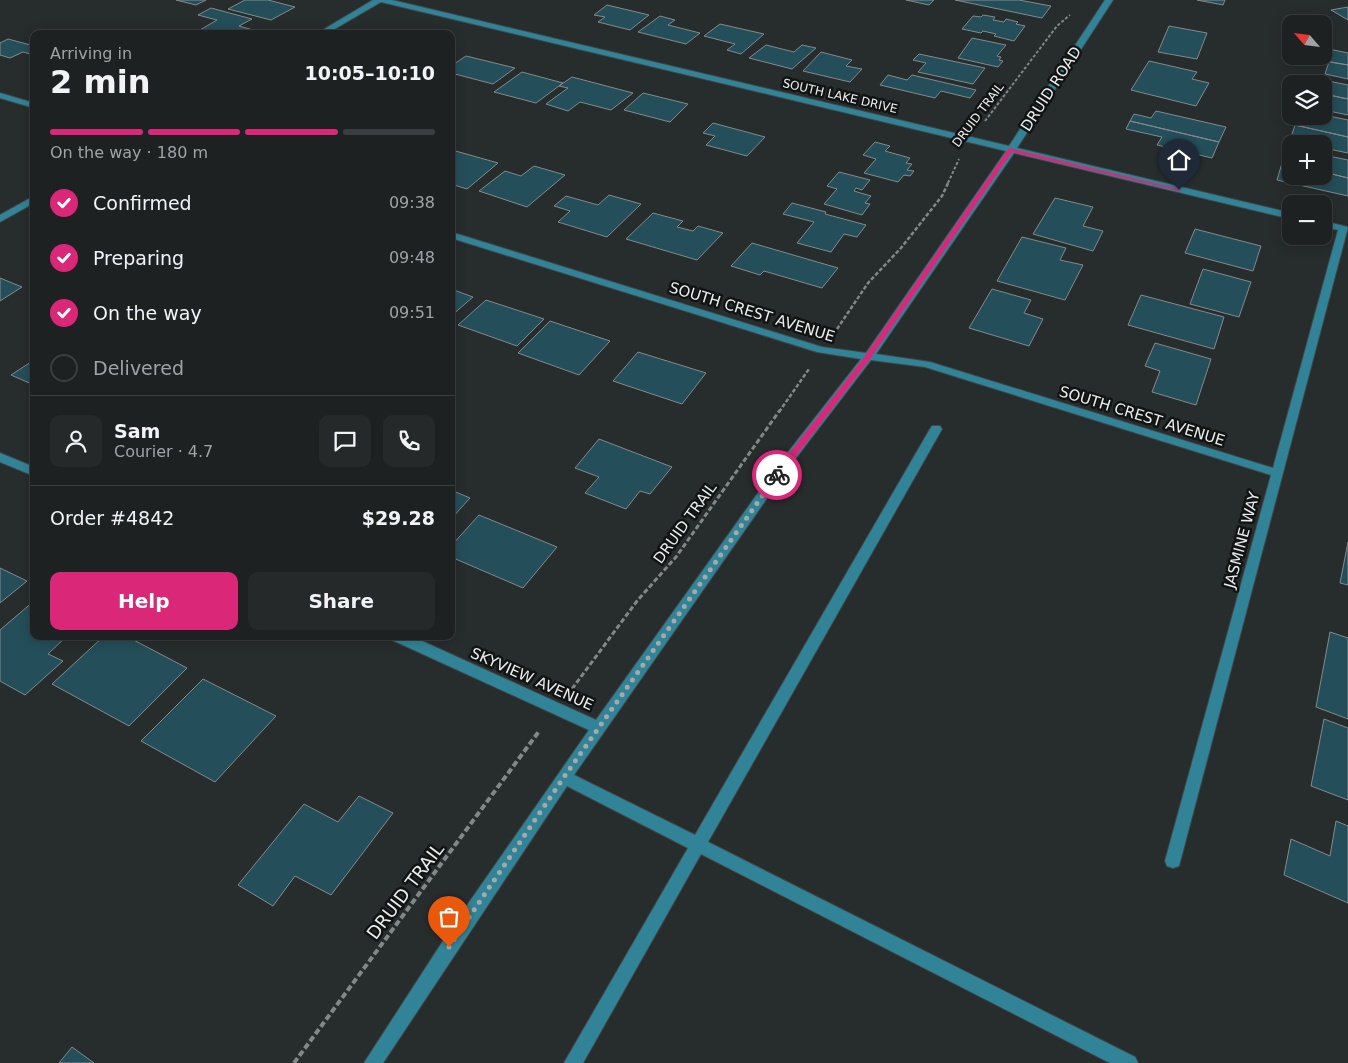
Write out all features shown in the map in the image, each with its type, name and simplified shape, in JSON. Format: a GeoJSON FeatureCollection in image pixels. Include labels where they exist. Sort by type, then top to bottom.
{"type":"FeatureCollection","features":[{"type":"Feature","properties":{"kind":"street"},"geometry":{"type":"LineString","coordinates":[[327,30],[378,0]]}},
{"type":"Feature","properties":{"kind":"street","name":"SOUTH LAKE DRIVE"},"geometry":{"type":"LineString","coordinates":[[383,0],[1282,214]]}},
{"type":"Feature","properties":{"kind":"street"},"geometry":{"type":"LineString","coordinates":[[1099,0],[1108,1]]}},
{"type":"Feature","properties":{"kind":"street","name":"DRUID ROAD"},"geometry":{"type":"LineString","coordinates":[[374,1063],[460,930],[564,777],[782,468],[868,358],[1011,150],[1108,1]]}},
{"type":"Feature","properties":{"kind":"street"},"geometry":{"type":"LineString","coordinates":[[0,96],[30,105]]}},
{"type":"Feature","properties":{"kind":"street"},"geometry":{"type":"LineString","coordinates":[[0,218],[30,201]]}},
{"type":"Feature","properties":{"kind":"street"},"geometry":{"type":"LineString","coordinates":[[1332,226],[1346,229]]}},
{"type":"Feature","properties":{"kind":"street","name":"JASMINE WAY"},"geometry":{"type":"LineString","coordinates":[[1173,861],[1277,473],[1346,229]]}},
{"type":"Feature","properties":{"kind":"street","name":"SOUTH CREST AVENUE"},"geometry":{"type":"LineString","coordinates":[[455,236],[821,350],[868,358],[926,364],[1277,473]]}},
{"type":"Feature","properties":{"kind":"street"},"geometry":{"type":"LineString","coordinates":[[573,1063],[936,429]]}},
{"type":"Feature","properties":{"kind":"street"},"geometry":{"type":"LineString","coordinates":[[0,457],[30,470]]}},
{"type":"Feature","properties":{"kind":"street","name":"SKYVIEW AVENUE"},"geometry":{"type":"LineString","coordinates":[[406,640],[598,728]]}},
{"type":"Feature","properties":{"kind":"street"},"geometry":{"type":"LineString","coordinates":[[564,777],[1129,1063]]}},
{"type":"Feature","properties":{"kind":"path","name":"DRUID TRAIL"},"geometry":{"type":"LineString","coordinates":[[835,330],[868,283],[901,248],[942,196],[960,155],[1057,26],[1075,10]]}},
{"type":"Feature","properties":{"kind":"path","name":"DRUID TRAIL"},"geometry":{"type":"LineString","coordinates":[[572,689],[637,602],[676,557],[811,366]]}},
{"type":"Feature","properties":{"kind":"path","name":"DRUID TRAIL"},"geometry":{"type":"LineString","coordinates":[[294,1063],[537,734]]}},
{"type":"Feature","properties":{"kind":"building"},"geometry":{"type":"Polygon","coordinates":[[[176,0],[206,0],[196,5],[176,0]]]}},
{"type":"Feature","properties":{"kind":"building"},"geometry":{"type":"Polygon","coordinates":[[[245,0],[268,0],[295,7],[271,20],[228,9],[245,0]]]}},
{"type":"Feature","properties":{"kind":"building"},"geometry":{"type":"Polygon","coordinates":[[[906,0],[934,0],[929,5],[906,0]]]}},
{"type":"Feature","properties":{"kind":"building"},"geometry":{"type":"Polygon","coordinates":[[[955,0],[1019,0],[1051,6],[1042,18],[955,0]]]}},
{"type":"Feature","properties":{"kind":"building"},"geometry":{"type":"Polygon","coordinates":[[[1197,0],[1225,0],[1223,5],[1197,0]]]}},
{"type":"Feature","properties":{"kind":"building"},"geometry":{"type":"Polygon","coordinates":[[[607,5],[649,15],[630,30],[598,22],[605,17],[594,15],[607,5]]]}},
{"type":"Feature","properties":{"kind":"building"},"geometry":{"type":"Polygon","coordinates":[[[1348,7],[1348,20],[1331,10],[1348,7]]]}},
{"type":"Feature","properties":{"kind":"building"},"geometry":{"type":"Polygon","coordinates":[[[211,8],[252,19],[239,26],[253,30],[200,30],[217,20],[198,15],[211,8]]]}},
{"type":"Feature","properties":{"kind":"building"},"geometry":{"type":"Polygon","coordinates":[[[983,15],[995,17],[993,20],[1004,22],[1006,19],[1025,26],[1014,41],[983,31],[981,33],[962,29],[973,16],[981,17],[983,15]]]}},
{"type":"Feature","properties":{"kind":"building"},"geometry":{"type":"Polygon","coordinates":[[[660,16],[675,20],[668,25],[700,33],[686,44],[638,32],[660,16]]]}},
{"type":"Feature","properties":{"kind":"building"},"geometry":{"type":"Polygon","coordinates":[[[720,24],[764,34],[741,54],[727,50],[735,44],[704,36],[720,24]]]}},
{"type":"Feature","properties":{"kind":"building"},"geometry":{"type":"Polygon","coordinates":[[[1169,26],[1207,33],[1197,59],[1158,52],[1169,26]]]}},
{"type":"Feature","properties":{"kind":"building"},"geometry":{"type":"Polygon","coordinates":[[[972,38],[1006,45],[997,56],[1001,57],[999,60],[1003,61],[998,67],[958,58],[972,38]]]}},
{"type":"Feature","properties":{"kind":"building"},"geometry":{"type":"Polygon","coordinates":[[[8,39],[30,45],[30,54],[23,52],[10,58],[0,55],[0,43],[8,39]]]}},
{"type":"Feature","properties":{"kind":"building"},"geometry":{"type":"Polygon","coordinates":[[[766,45],[794,52],[802,45],[816,48],[792,69],[749,58],[766,45]]]}},
{"type":"Feature","properties":{"kind":"building"},"geometry":{"type":"Polygon","coordinates":[[[1332,50],[1348,53],[1348,65],[1332,62],[1332,50]]]}},
{"type":"Feature","properties":{"kind":"building"},"geometry":{"type":"Polygon","coordinates":[[[821,52],[852,60],[846,66],[862,69],[850,82],[803,71],[821,52]]]}},
{"type":"Feature","properties":{"kind":"building"},"geometry":{"type":"Polygon","coordinates":[[[919,54],[985,68],[973,84],[918,72],[926,63],[913,60],[919,54]]]}},
{"type":"Feature","properties":{"kind":"building"},"geometry":{"type":"Polygon","coordinates":[[[466,56],[515,68],[493,84],[455,74],[455,63],[466,56]]]}},
{"type":"Feature","properties":{"kind":"building"},"geometry":{"type":"Polygon","coordinates":[[[1149,61],[1197,72],[1192,79],[1209,83],[1196,106],[1131,90],[1149,61]]]}},
{"type":"Feature","properties":{"kind":"building"},"geometry":{"type":"Polygon","coordinates":[[[1332,62],[1348,65],[1348,79],[1325,74],[1328,65],[1332,65],[1332,62]]]}},
{"type":"Feature","properties":{"kind":"building"},"geometry":{"type":"Polygon","coordinates":[[[522,72],[563,83],[536,103],[494,92],[522,72]]]}},
{"type":"Feature","properties":{"kind":"building"},"geometry":{"type":"Polygon","coordinates":[[[888,75],[907,80],[912,75],[976,90],[970,98],[941,91],[935,98],[880,85],[888,75]]]}},
{"type":"Feature","properties":{"kind":"building"},"geometry":{"type":"Polygon","coordinates":[[[572,77],[633,93],[611,110],[580,102],[568,111],[546,104],[568,88],[559,86],[572,77]]]}},
{"type":"Feature","properties":{"kind":"building"},"geometry":{"type":"Polygon","coordinates":[[[1332,82],[1348,85],[1348,99],[1332,96],[1332,82]]]}},
{"type":"Feature","properties":{"kind":"building"},"geometry":{"type":"Polygon","coordinates":[[[643,93],[688,104],[670,122],[624,110],[643,93]]]}},
{"type":"Feature","properties":{"kind":"building"},"geometry":{"type":"Polygon","coordinates":[[[1332,96],[1348,99],[1348,115],[1332,112],[1332,96]]]}},
{"type":"Feature","properties":{"kind":"building"},"geometry":{"type":"Polygon","coordinates":[[[1156,111],[1226,127],[1219,142],[1130,121],[1134,114],[1151,118],[1156,111]]]}},
{"type":"Feature","properties":{"kind":"building"},"geometry":{"type":"Polygon","coordinates":[[[1332,117],[1348,120],[1348,137],[1295,125],[1332,125],[1332,117]]]}},
{"type":"Feature","properties":{"kind":"building"},"geometry":{"type":"Polygon","coordinates":[[[1130,121],[1219,142],[1212,158],[1157,145],[1162,137],[1126,129],[1130,121]]]}},
{"type":"Feature","properties":{"kind":"building"},"geometry":{"type":"Polygon","coordinates":[[[713,123],[765,137],[747,156],[706,145],[715,136],[703,133],[713,123]]]}},
{"type":"Feature","properties":{"kind":"building"},"geometry":{"type":"Polygon","coordinates":[[[1295,125],[1348,137],[1348,153],[1332,150],[1332,135],[1292,135],[1295,125]]]}},
{"type":"Feature","properties":{"kind":"building"},"geometry":{"type":"Polygon","coordinates":[[[875,142],[890,146],[885,151],[910,158],[906,163],[912,164],[907,170],[914,171],[910,176],[904,175],[898,182],[864,173],[876,159],[863,155],[875,142]]]}},
{"type":"Feature","properties":{"kind":"building"},"geometry":{"type":"Polygon","coordinates":[[[455,151],[498,163],[467,189],[455,185],[455,151]]]}},
{"type":"Feature","properties":{"kind":"building"},"geometry":{"type":"Polygon","coordinates":[[[1332,157],[1348,160],[1348,178],[1332,174],[1332,157]]]}},
{"type":"Feature","properties":{"kind":"building"},"geometry":{"type":"Polygon","coordinates":[[[1282,163],[1282,181],[1277,180],[1282,163]]]}},
{"type":"Feature","properties":{"kind":"building"},"geometry":{"type":"Polygon","coordinates":[[[534,166],[565,175],[527,207],[479,191],[505,171],[521,176],[534,166]]]}},
{"type":"Feature","properties":{"kind":"building"},"geometry":{"type":"Polygon","coordinates":[[[839,172],[870,180],[862,190],[856,188],[854,191],[871,196],[865,203],[870,204],[862,215],[824,204],[837,189],[827,186],[839,172]]]}},
{"type":"Feature","properties":{"kind":"building"},"geometry":{"type":"Polygon","coordinates":[[[1332,174],[1348,178],[1348,196],[1299,185],[1332,185],[1332,174]]]}},
{"type":"Feature","properties":{"kind":"building"},"geometry":{"type":"Polygon","coordinates":[[[609,195],[641,204],[607,237],[558,222],[570,211],[554,206],[566,196],[598,205],[609,195]]]}},
{"type":"Feature","properties":{"kind":"building"},"geometry":{"type":"Polygon","coordinates":[[[1055,198],[1093,207],[1083,226],[1103,231],[1093,251],[1033,234],[1055,198]]]}},
{"type":"Feature","properties":{"kind":"building"},"geometry":{"type":"Polygon","coordinates":[[[792,203],[866,225],[857,237],[844,234],[831,252],[797,243],[814,222],[783,214],[792,203]]]}},
{"type":"Feature","properties":{"kind":"building"},"geometry":{"type":"Polygon","coordinates":[[[653,213],[683,221],[677,227],[693,231],[698,226],[723,233],[697,260],[626,239],[653,213]]]}},
{"type":"Feature","properties":{"kind":"building"},"geometry":{"type":"Polygon","coordinates":[[[1195,229],[1261,246],[1253,271],[1185,253],[1195,229]]]}},
{"type":"Feature","properties":{"kind":"building"},"geometry":{"type":"Polygon","coordinates":[[[1022,237],[1066,248],[1060,260],[1083,265],[1065,300],[997,281],[1022,237]]]}},
{"type":"Feature","properties":{"kind":"building"},"geometry":{"type":"Polygon","coordinates":[[[752,243],[838,268],[822,288],[764,271],[760,275],[731,266],[752,243]]]}},
{"type":"Feature","properties":{"kind":"building"},"geometry":{"type":"Polygon","coordinates":[[[1203,269],[1251,282],[1239,317],[1190,304],[1203,269]]]}},
{"type":"Feature","properties":{"kind":"building"},"geometry":{"type":"Polygon","coordinates":[[[0,278],[22,287],[0,301],[0,278]]]}},
{"type":"Feature","properties":{"kind":"building"},"geometry":{"type":"Polygon","coordinates":[[[992,289],[1031,300],[1024,313],[1043,319],[1029,346],[969,328],[992,289]]]}},
{"type":"Feature","properties":{"kind":"building"},"geometry":{"type":"Polygon","coordinates":[[[455,290],[473,297],[455,313],[455,290]]]}},
{"type":"Feature","properties":{"kind":"building"},"geometry":{"type":"Polygon","coordinates":[[[1141,295],[1224,317],[1214,349],[1128,325],[1141,295]]]}},
{"type":"Feature","properties":{"kind":"building"},"geometry":{"type":"Polygon","coordinates":[[[486,300],[544,319],[517,346],[458,325],[486,300]]]}},
{"type":"Feature","properties":{"kind":"building"},"geometry":{"type":"Polygon","coordinates":[[[550,321],[610,341],[579,375],[518,353],[550,321]]]}},
{"type":"Feature","properties":{"kind":"building"},"geometry":{"type":"Polygon","coordinates":[[[1155,343],[1211,359],[1196,405],[1152,392],[1160,371],[1145,366],[1155,343]]]}},
{"type":"Feature","properties":{"kind":"building"},"geometry":{"type":"Polygon","coordinates":[[[638,352],[706,373],[682,404],[613,381],[638,352]]]}},
{"type":"Feature","properties":{"kind":"building"},"geometry":{"type":"Polygon","coordinates":[[[30,363],[30,383],[11,375],[30,363]]]}},
{"type":"Feature","properties":{"kind":"building"},"geometry":{"type":"Polygon","coordinates":[[[599,439],[672,467],[650,494],[640,491],[626,509],[585,493],[599,477],[575,468],[599,439]]]}},
{"type":"Feature","properties":{"kind":"building"},"geometry":{"type":"Polygon","coordinates":[[[455,492],[470,498],[455,515],[455,492]]]}},
{"type":"Feature","properties":{"kind":"building"},"geometry":{"type":"Polygon","coordinates":[[[479,515],[557,547],[523,588],[455,559],[455,542],[479,515]]]}},
{"type":"Feature","properties":{"kind":"building"},"geometry":{"type":"Polygon","coordinates":[[[1348,542],[1348,585],[1340,583],[1348,542]]]}},
{"type":"Feature","properties":{"kind":"building"},"geometry":{"type":"Polygon","coordinates":[[[0,568],[27,581],[0,603],[0,568]]]}},
{"type":"Feature","properties":{"kind":"building"},"geometry":{"type":"Polygon","coordinates":[[[30,604],[30,640],[63,640],[48,654],[63,661],[25,695],[0,681],[0,630],[30,604]]]}},
{"type":"Feature","properties":{"kind":"building"},"geometry":{"type":"Polygon","coordinates":[[[1330,632],[1348,638],[1348,719],[1316,707],[1330,632]]]}},
{"type":"Feature","properties":{"kind":"building"},"geometry":{"type":"Polygon","coordinates":[[[100,640],[134,640],[187,668],[129,726],[52,684],[100,640]]]}},
{"type":"Feature","properties":{"kind":"building"},"geometry":{"type":"Polygon","coordinates":[[[203,679],[276,716],[215,782],[141,741],[203,679]]]}},
{"type":"Feature","properties":{"kind":"building"},"geometry":{"type":"Polygon","coordinates":[[[1324,719],[1348,728],[1348,800],[1311,786],[1324,719]]]}},
{"type":"Feature","properties":{"kind":"building"},"geometry":{"type":"Polygon","coordinates":[[[359,796],[393,813],[331,895],[295,876],[273,906],[238,885],[304,804],[338,822],[359,796]]]}},
{"type":"Feature","properties":{"kind":"building"},"geometry":{"type":"Polygon","coordinates":[[[1336,821],[1348,826],[1348,903],[1284,875],[1291,839],[1330,856],[1336,821]]]}},
{"type":"Feature","properties":{"kind":"building"},"geometry":{"type":"Polygon","coordinates":[[[72,1047],[94,1063],[59,1063],[72,1047]]]}},
{"type":"Feature","properties":{"kind":"way so far"},"geometry":{"type":"LineString","coordinates":[[449,947],[564,777],[777,475]]}},
{"type":"Feature","properties":{"kind":"route"},"geometry":{"type":"LineString","coordinates":[[777,475],[868,358],[1011,150],[1179,190]]}}]}
